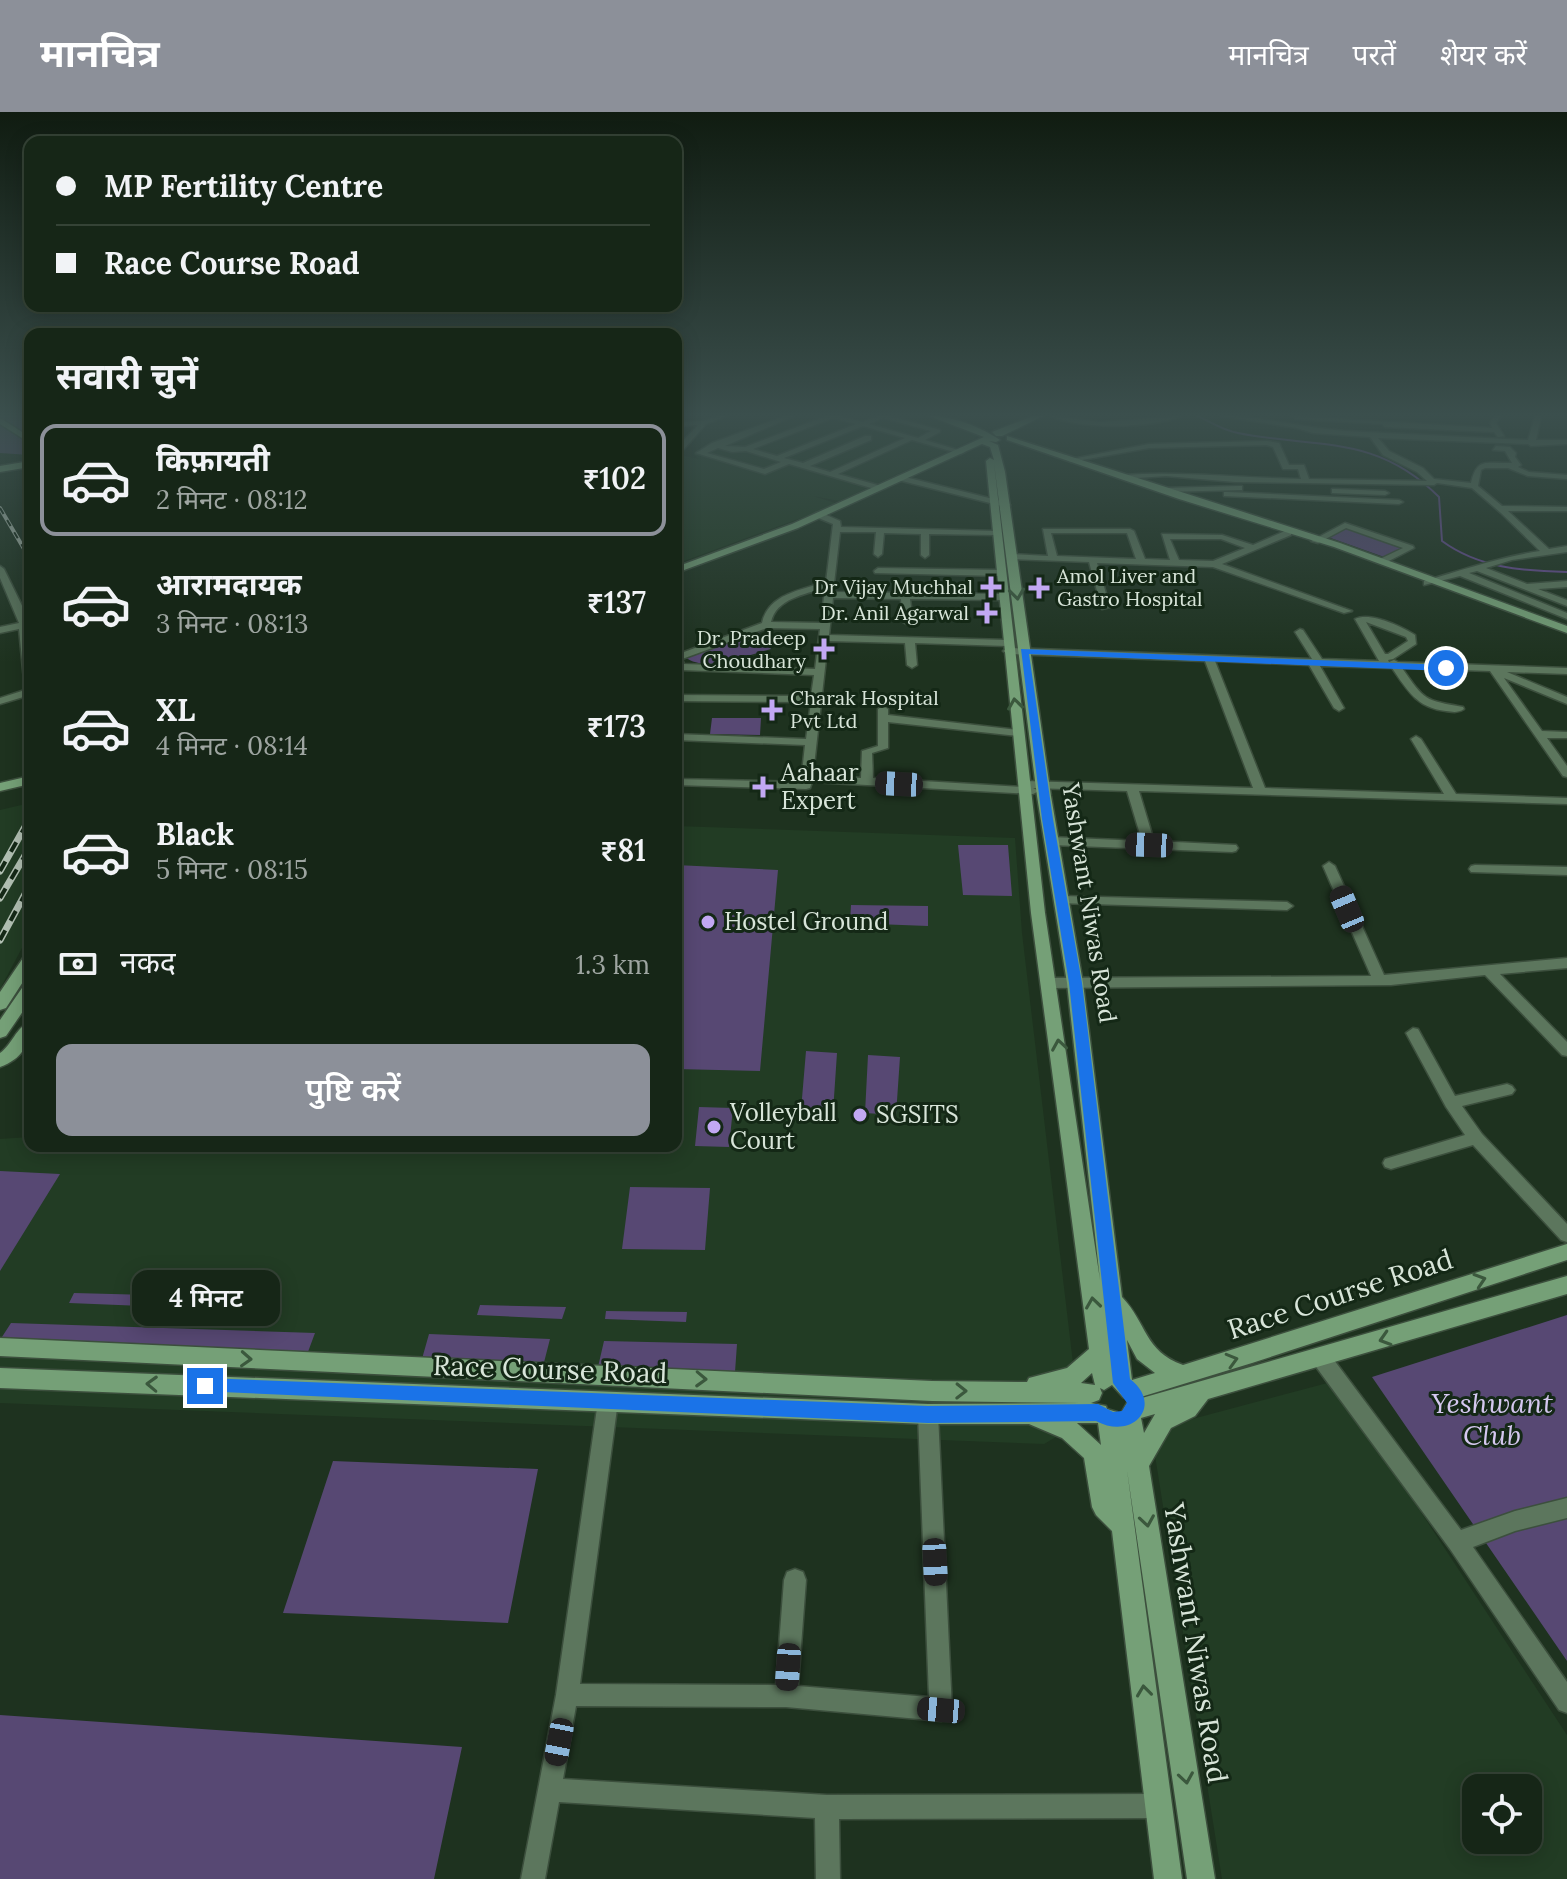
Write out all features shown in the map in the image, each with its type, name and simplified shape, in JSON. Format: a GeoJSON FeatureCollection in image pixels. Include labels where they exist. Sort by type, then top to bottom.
{"type":"FeatureCollection","features":[{"type":"Feature","properties":{"kind":"main road"},"geometry":{"type":"LineString","coordinates":[[824,517],[859,498]]}},
{"type":"Feature","properties":{"kind":"main road"},"geometry":{"type":"LineString","coordinates":[[687,566],[824,517],[864,498]]}},
{"type":"Feature","properties":{"kind":"main road","name":"Yashwant Niwas Road"},"geometry":{"type":"LineString","coordinates":[[999,498],[1013,557],[1043,788],[1075,983],[1112,1300],[1122,1525],[1168,1879]]}},
{"type":"Feature","properties":{"kind":"main road"},"geometry":{"type":"LineString","coordinates":[[1188,498],[1383,561],[1431,582]]}},
{"type":"Feature","properties":{"kind":"main road"},"geometry":{"type":"LineString","coordinates":[[1209,504],[1218,511],[1317,540],[1567,633]]}},
{"type":"Feature","properties":{"kind":"main road","name":"Yashwant Niwas Road"},"geometry":{"type":"LineString","coordinates":[[1000,505],[996,533],[1038,913],[1100,1353],[1138,1464],[1201,1879]]}},
{"type":"Feature","properties":{"kind":"main road"},"geometry":{"type":"LineString","coordinates":[[0,787],[24,781]]}},
{"type":"Feature","properties":{"kind":"main road"},"geometry":{"type":"LineString","coordinates":[[0,1004],[22,986]]}},
{"type":"Feature","properties":{"kind":"main road"},"geometry":{"type":"LineString","coordinates":[[0,1032],[22,986]]}},
{"type":"Feature","properties":{"kind":"main road"},"geometry":{"type":"LineString","coordinates":[[0,1061],[24,1045]]}},
{"type":"Feature","properties":{"kind":"main road","name":"Race Course Road"},"geometry":{"type":"LineString","coordinates":[[0,1347],[932,1391],[1013,1392],[1115,1401],[1184,1375],[1567,1252]]}},
{"type":"Feature","properties":{"kind":"main road","name":"Race Course Road"},"geometry":{"type":"LineString","coordinates":[[0,1378],[928,1414],[1028,1413],[1200,1392],[1567,1285]]}},
{"type":"Feature","properties":{"kind":"main road"},"geometry":{"type":"LineString","coordinates":[[1112,1300],[1126,1312],[1137,1343],[1149,1360],[1184,1375]]}},
{"type":"Feature","properties":{"kind":"main road"},"geometry":{"type":"LineString","coordinates":[[1013,1392],[1021,1387],[1073,1376],[1100,1353]]}},
{"type":"Feature","properties":{"kind":"main road"},"geometry":{"type":"LineString","coordinates":[[1138,1464],[1163,1421],[1187,1409],[1200,1392]]}},
{"type":"Feature","properties":{"kind":"main road"},"geometry":{"type":"LineString","coordinates":[[1028,1413],[1070,1431],[1088,1445],[1098,1462],[1104,1507],[1122,1525]]}},
{"type":"Feature","properties":{"kind":"street"},"geometry":{"type":"LineString","coordinates":[[976,498],[1000,505]]}},
{"type":"Feature","properties":{"kind":"street"},"geometry":{"type":"LineString","coordinates":[[1209,504],[1282,498]]}},
{"type":"Feature","properties":{"kind":"street"},"geometry":{"type":"LineString","coordinates":[[1313,498],[1399,502]]}},
{"type":"Feature","properties":{"kind":"street"},"geometry":{"type":"LineString","coordinates":[[1486,498],[1547,552]]}},
{"type":"Feature","properties":{"kind":"street"},"geometry":{"type":"LineString","coordinates":[[1500,508],[1567,509]]}},
{"type":"Feature","properties":{"kind":"street"},"geometry":{"type":"LineString","coordinates":[[682,782],[806,786],[837,523],[824,517]]}},
{"type":"Feature","properties":{"kind":"street"},"geometry":{"type":"LineString","coordinates":[[1317,540],[1345,525],[1410,548],[1383,561]]}},
{"type":"Feature","properties":{"kind":"street"},"geometry":{"type":"LineString","coordinates":[[1053,558],[1046,531],[1128,527],[1141,560]]}},
{"type":"Feature","properties":{"kind":"street"},"geometry":{"type":"LineString","coordinates":[[835,529],[996,533]]}},
{"type":"Feature","properties":{"kind":"street"},"geometry":{"type":"LineString","coordinates":[[878,554],[880,530]]}},
{"type":"Feature","properties":{"kind":"street"},"geometry":{"type":"LineString","coordinates":[[925,531],[925,555]]}},
{"type":"Feature","properties":{"kind":"street"},"geometry":{"type":"LineString","coordinates":[[1214,564],[1288,533]]}},
{"type":"Feature","properties":{"kind":"street"},"geometry":{"type":"LineString","coordinates":[[1175,562],[1165,536],[1222,537],[1254,548]]}},
{"type":"Feature","properties":{"kind":"street"},"geometry":{"type":"LineString","coordinates":[[1431,582],[1503,560],[1567,549]]}},
{"type":"Feature","properties":{"kind":"street"},"geometry":{"type":"LineString","coordinates":[[1013,557],[1214,564],[1347,611]]}},
{"type":"Feature","properties":{"kind":"street"},"geometry":{"type":"LineString","coordinates":[[1092,559],[1105,607]]}},
{"type":"Feature","properties":{"kind":"street"},"geometry":{"type":"LineString","coordinates":[[1482,567],[1567,603]]}},
{"type":"Feature","properties":{"kind":"street"},"geometry":{"type":"LineString","coordinates":[[0,569],[24,625],[0,630]]}},
{"type":"Feature","properties":{"kind":"street"},"geometry":{"type":"LineString","coordinates":[[878,571],[1001,573]]}},
{"type":"Feature","properties":{"kind":"street"},"geometry":{"type":"LineString","coordinates":[[1460,573],[1567,616]]}},
{"type":"Feature","properties":{"kind":"street"},"geometry":{"type":"LineString","coordinates":[[1525,587],[1567,584]]}},
{"type":"Feature","properties":{"kind":"street"},"geometry":{"type":"LineString","coordinates":[[766,625],[766,614],[773,605],[829,589],[905,596],[1003,597]]}},
{"type":"Feature","properties":{"kind":"street"},"geometry":{"type":"LineString","coordinates":[[905,596],[908,622]]}},
{"type":"Feature","properties":{"kind":"street"},"geometry":{"type":"LineString","coordinates":[[1388,661],[1413,642],[1410,635],[1369,619],[1360,619],[1388,661],[1428,707],[1459,709]]}},
{"type":"Feature","properties":{"kind":"street"},"geometry":{"type":"LineString","coordinates":[[682,656],[766,625],[824,626]]}},
{"type":"Feature","properties":{"kind":"street"},"geometry":{"type":"LineString","coordinates":[[1300,632],[1339,708]]}},
{"type":"Feature","properties":{"kind":"street"},"geometry":{"type":"LineString","coordinates":[[822,638],[910,640],[1024,651],[1316,663],[1388,661],[1567,671]]}},
{"type":"Feature","properties":{"kind":"street"},"geometry":{"type":"LineString","coordinates":[[910,640],[912,665]]}},
{"type":"Feature","properties":{"kind":"street"},"geometry":{"type":"LineString","coordinates":[[1209,658],[1261,793]]}},
{"type":"Feature","properties":{"kind":"street"},"geometry":{"type":"LineString","coordinates":[[682,667],[818,672]]}},
{"type":"Feature","properties":{"kind":"street"},"geometry":{"type":"LineString","coordinates":[[1493,669],[1567,701]]}},
{"type":"Feature","properties":{"kind":"street"},"geometry":{"type":"LineString","coordinates":[[1493,669],[1567,774]]}},
{"type":"Feature","properties":{"kind":"street"},"geometry":{"type":"LineString","coordinates":[[0,701],[24,694]]}},
{"type":"Feature","properties":{"kind":"street"},"geometry":{"type":"LineString","coordinates":[[682,698],[814,699]]}},
{"type":"Feature","properties":{"kind":"street"},"geometry":{"type":"LineString","coordinates":[[867,782],[867,751],[883,748],[883,713],[1019,733]]}},
{"type":"Feature","properties":{"kind":"street"},"geometry":{"type":"LineString","coordinates":[[1538,734],[1567,735]]}},
{"type":"Feature","properties":{"kind":"street"},"geometry":{"type":"LineString","coordinates":[[682,737],[810,742]]}},
{"type":"Feature","properties":{"kind":"street"},"geometry":{"type":"LineString","coordinates":[[1416,739],[1453,799]]}},
{"type":"Feature","properties":{"kind":"street"},"geometry":{"type":"LineString","coordinates":[[806,778],[1043,788],[1567,801]]}},
{"type":"Feature","properties":{"kind":"street"},"geometry":{"type":"LineString","coordinates":[[1132,788],[1149,845]]}},
{"type":"Feature","properties":{"kind":"street"},"geometry":{"type":"LineString","coordinates":[[1051,841],[1232,848]]}},
{"type":"Feature","properties":{"kind":"street"},"geometry":{"type":"LineString","coordinates":[[1329,866],[1379,979]]}},
{"type":"Feature","properties":{"kind":"street"},"geometry":{"type":"LineString","coordinates":[[1475,869],[1567,871]]}},
{"type":"Feature","properties":{"kind":"street"},"geometry":{"type":"LineString","coordinates":[[1062,900],[1287,906]]}},
{"type":"Feature","properties":{"kind":"street"},"geometry":{"type":"LineString","coordinates":[[1049,983],[1379,979],[1567,963]]}},
{"type":"Feature","properties":{"kind":"street"},"geometry":{"type":"LineString","coordinates":[[1489,971],[1567,1051]]}},
{"type":"Feature","properties":{"kind":"street"},"geometry":{"type":"LineString","coordinates":[[1413,1033],[1451,1103],[1476,1138],[1567,1235]]}},
{"type":"Feature","properties":{"kind":"street"},"geometry":{"type":"LineString","coordinates":[[1451,1103],[1507,1090]]}},
{"type":"Feature","properties":{"kind":"street"},"geometry":{"type":"LineString","coordinates":[[1391,1163],[1476,1138]]}},
{"type":"Feature","properties":{"kind":"street"},"geometry":{"type":"LineString","coordinates":[[1321,1358],[1457,1542],[1567,1702]]}},
{"type":"Feature","properties":{"kind":"street"},"geometry":{"type":"LineString","coordinates":[[533,1879],[567,1695],[608,1401]]}},
{"type":"Feature","properties":{"kind":"street"},"geometry":{"type":"LineString","coordinates":[[567,1695],[786,1696],[941,1710],[928,1414]]}},
{"type":"Feature","properties":{"kind":"street"},"geometry":{"type":"LineString","coordinates":[[1457,1542],[1515,1521],[1567,1508]]}},
{"type":"Feature","properties":{"kind":"street"},"geometry":{"type":"LineString","coordinates":[[786,1696],[795,1580]]}},
{"type":"Feature","properties":{"kind":"street"},"geometry":{"type":"LineString","coordinates":[[550,1790],[827,1807],[1158,1806]]}},
{"type":"Feature","properties":{"kind":"street"},"geometry":{"type":"LineString","coordinates":[[827,1807],[828,1879]]}},
{"type":"Feature","properties":{"kind":"shaded area"},"geometry":{"type":"Polygon","coordinates":[[[682,498],[821,498],[839,504],[682,562],[682,498]]]}},
{"type":"Feature","properties":{"kind":"shaded area"},"geometry":{"type":"Polygon","coordinates":[[[24,804],[24,944],[0,989],[0,810],[24,804]]]}},
{"type":"Feature","properties":{"kind":"shaded area","name":"SGSITS"},"geometry":{"type":"Polygon","coordinates":[[[682,826],[1015,838],[1022,933],[1077,1397],[1073,1427],[1044,1444],[0,1403],[0,1139],[24,1137],[24,1152],[682,1152],[682,826]]]}},
{"type":"Feature","properties":{"kind":"shaded area"},"geometry":{"type":"Polygon","coordinates":[[[1335,1381],[1567,1735],[1567,1879],[1222,1879],[1151,1430],[1335,1381]]]}},
{"type":"Feature","properties":{"kind":"green space"},"geometry":{"type":"Polygon","coordinates":[[[1344,526],[1410,548],[1387,558],[1328,537],[1344,526]]]}},
{"type":"Feature","properties":{"kind":"green space"},"geometry":{"type":"Polygon","coordinates":[[[758,631],[771,649],[715,664],[694,662],[685,657],[758,631]]]}},
{"type":"Feature","properties":{"kind":"green space"},"geometry":{"type":"Polygon","coordinates":[[[712,718],[761,718],[760,735],[710,734],[712,718]]]}},
{"type":"Feature","properties":{"kind":"green space"},"geometry":{"type":"Polygon","coordinates":[[[958,845],[1008,845],[1012,896],[963,895],[958,845]]]}},
{"type":"Feature","properties":{"kind":"green space"},"geometry":{"type":"Polygon","coordinates":[[[682,865],[778,870],[760,1071],[682,1069],[682,865]]]}},
{"type":"Feature","properties":{"kind":"green space"},"geometry":{"type":"Polygon","coordinates":[[[851,905],[928,906],[928,926],[850,923],[851,905]]]}},
{"type":"Feature","properties":{"kind":"green space"},"geometry":{"type":"Polygon","coordinates":[[[806,1051],[837,1053],[833,1112],[801,1110],[806,1051]]]}},
{"type":"Feature","properties":{"kind":"green space"},"geometry":{"type":"Polygon","coordinates":[[[868,1055],[900,1057],[896,1115],[865,1113],[868,1055]]]}},
{"type":"Feature","properties":{"kind":"green space","name":"Volleyball Court"},"geometry":{"type":"Polygon","coordinates":[[[699,1107],[733,1108],[729,1147],[695,1146],[699,1107]]]}},
{"type":"Feature","properties":{"kind":"green space"},"geometry":{"type":"Polygon","coordinates":[[[0,1171],[60,1174],[0,1271],[0,1171]]]}},
{"type":"Feature","properties":{"kind":"green space"},"geometry":{"type":"Polygon","coordinates":[[[630,1187],[710,1188],[705,1250],[622,1249],[630,1187]]]}},
{"type":"Feature","properties":{"kind":"green space"},"geometry":{"type":"Polygon","coordinates":[[[74,1293],[150,1295],[143,1306],[69,1303],[74,1293]]]}},
{"type":"Feature","properties":{"kind":"green space"},"geometry":{"type":"Polygon","coordinates":[[[202,1297],[258,1297],[253,1311],[195,1308],[202,1297]]]}},
{"type":"Feature","properties":{"kind":"green space"},"geometry":{"type":"Polygon","coordinates":[[[480,1305],[566,1307],[562,1319],[477,1315],[480,1305]]]}},
{"type":"Feature","properties":{"kind":"green space"},"geometry":{"type":"Polygon","coordinates":[[[606,1311],[687,1312],[686,1322],[605,1319],[606,1311]]]}},
{"type":"Feature","properties":{"kind":"green space","name":"Yeshwant Club"},"geometry":{"type":"Polygon","coordinates":[[[1567,1315],[1567,1661],[1372,1377],[1567,1315]]]}},
{"type":"Feature","properties":{"kind":"green space"},"geometry":{"type":"Polygon","coordinates":[[[11,1323],[315,1333],[302,1368],[0,1357],[0,1340],[11,1323]]]}},
{"type":"Feature","properties":{"kind":"green space"},"geometry":{"type":"Polygon","coordinates":[[[429,1334],[550,1339],[540,1378],[418,1373],[429,1334]]]}},
{"type":"Feature","properties":{"kind":"green space"},"geometry":{"type":"Polygon","coordinates":[[[604,1341],[737,1344],[734,1386],[595,1380],[604,1341]]]}},
{"type":"Feature","properties":{"kind":"green space"},"geometry":{"type":"Polygon","coordinates":[[[333,1461],[538,1469],[508,1623],[283,1613],[333,1461]]]}},
{"type":"Feature","properties":{"kind":"green space"},"geometry":{"type":"Polygon","coordinates":[[[0,1715],[462,1747],[434,1879],[0,1879],[0,1715]]]}},
{"type":"Feature","properties":{"kind":"waterway"},"geometry":{"type":"LineString","coordinates":[[1439,498],[1442,541],[1456,550],[1502,566],[1567,572]]}},
{"type":"Feature","properties":{"kind":"railway"},"geometry":{"type":"LineString","coordinates":[[0,508],[24,549]]}},
{"type":"Feature","properties":{"kind":"railway"},"geometry":{"type":"LineString","coordinates":[[0,871],[24,829]]}},
{"type":"Feature","properties":{"kind":"railway"},"geometry":{"type":"LineString","coordinates":[[0,898],[24,857]]}},
{"type":"Feature","properties":{"kind":"railway"},"geometry":{"type":"LineString","coordinates":[[0,940],[24,896]]}},
{"type":"Feature","properties":{"kind":"place","name":"Dr Vijay Muchhal"},"geometry":{"type":"Point","coordinates":[991,587]}},
{"type":"Feature","properties":{"kind":"place","name":"Amol Liver and Gastro Hospital"},"geometry":{"type":"Point","coordinates":[1039,588]}},
{"type":"Feature","properties":{"kind":"place","name":"Dr. Anil Agarwal"},"geometry":{"type":"Point","coordinates":[987,613]}},
{"type":"Feature","properties":{"kind":"place","name":"Dr. Pradeep Choudhary"},"geometry":{"type":"Point","coordinates":[824,649]}},
{"type":"Feature","properties":{"kind":"place","name":"Charak Hospital Pvt Ltd"},"geometry":{"type":"Point","coordinates":[772,710]}},
{"type":"Feature","properties":{"kind":"place","name":"Aahaar Expert"},"geometry":{"type":"Point","coordinates":[763,787]}},
{"type":"Feature","properties":{"kind":"place","name":"Hostel Ground"},"geometry":{"type":"Point","coordinates":[708,922]}},
{"type":"Feature","properties":{"kind":"place","name":"SGSITS"},"geometry":{"type":"Point","coordinates":[860,1115]}},
{"type":"Feature","properties":{"kind":"place","name":"Volleyball Court"},"geometry":{"type":"Point","coordinates":[714,1127]}},
{"type":"Feature","properties":{"kind":"route"},"geometry":{"type":"LineString","coordinates":[[205,1386],[928,1414],[1098,1413],[1112,1420],[1126,1419],[1132,1415],[1136,1403],[1131,1390],[1122,1383],[1075,983],[1047,819],[1024,651],[1446,668]]}}]}
